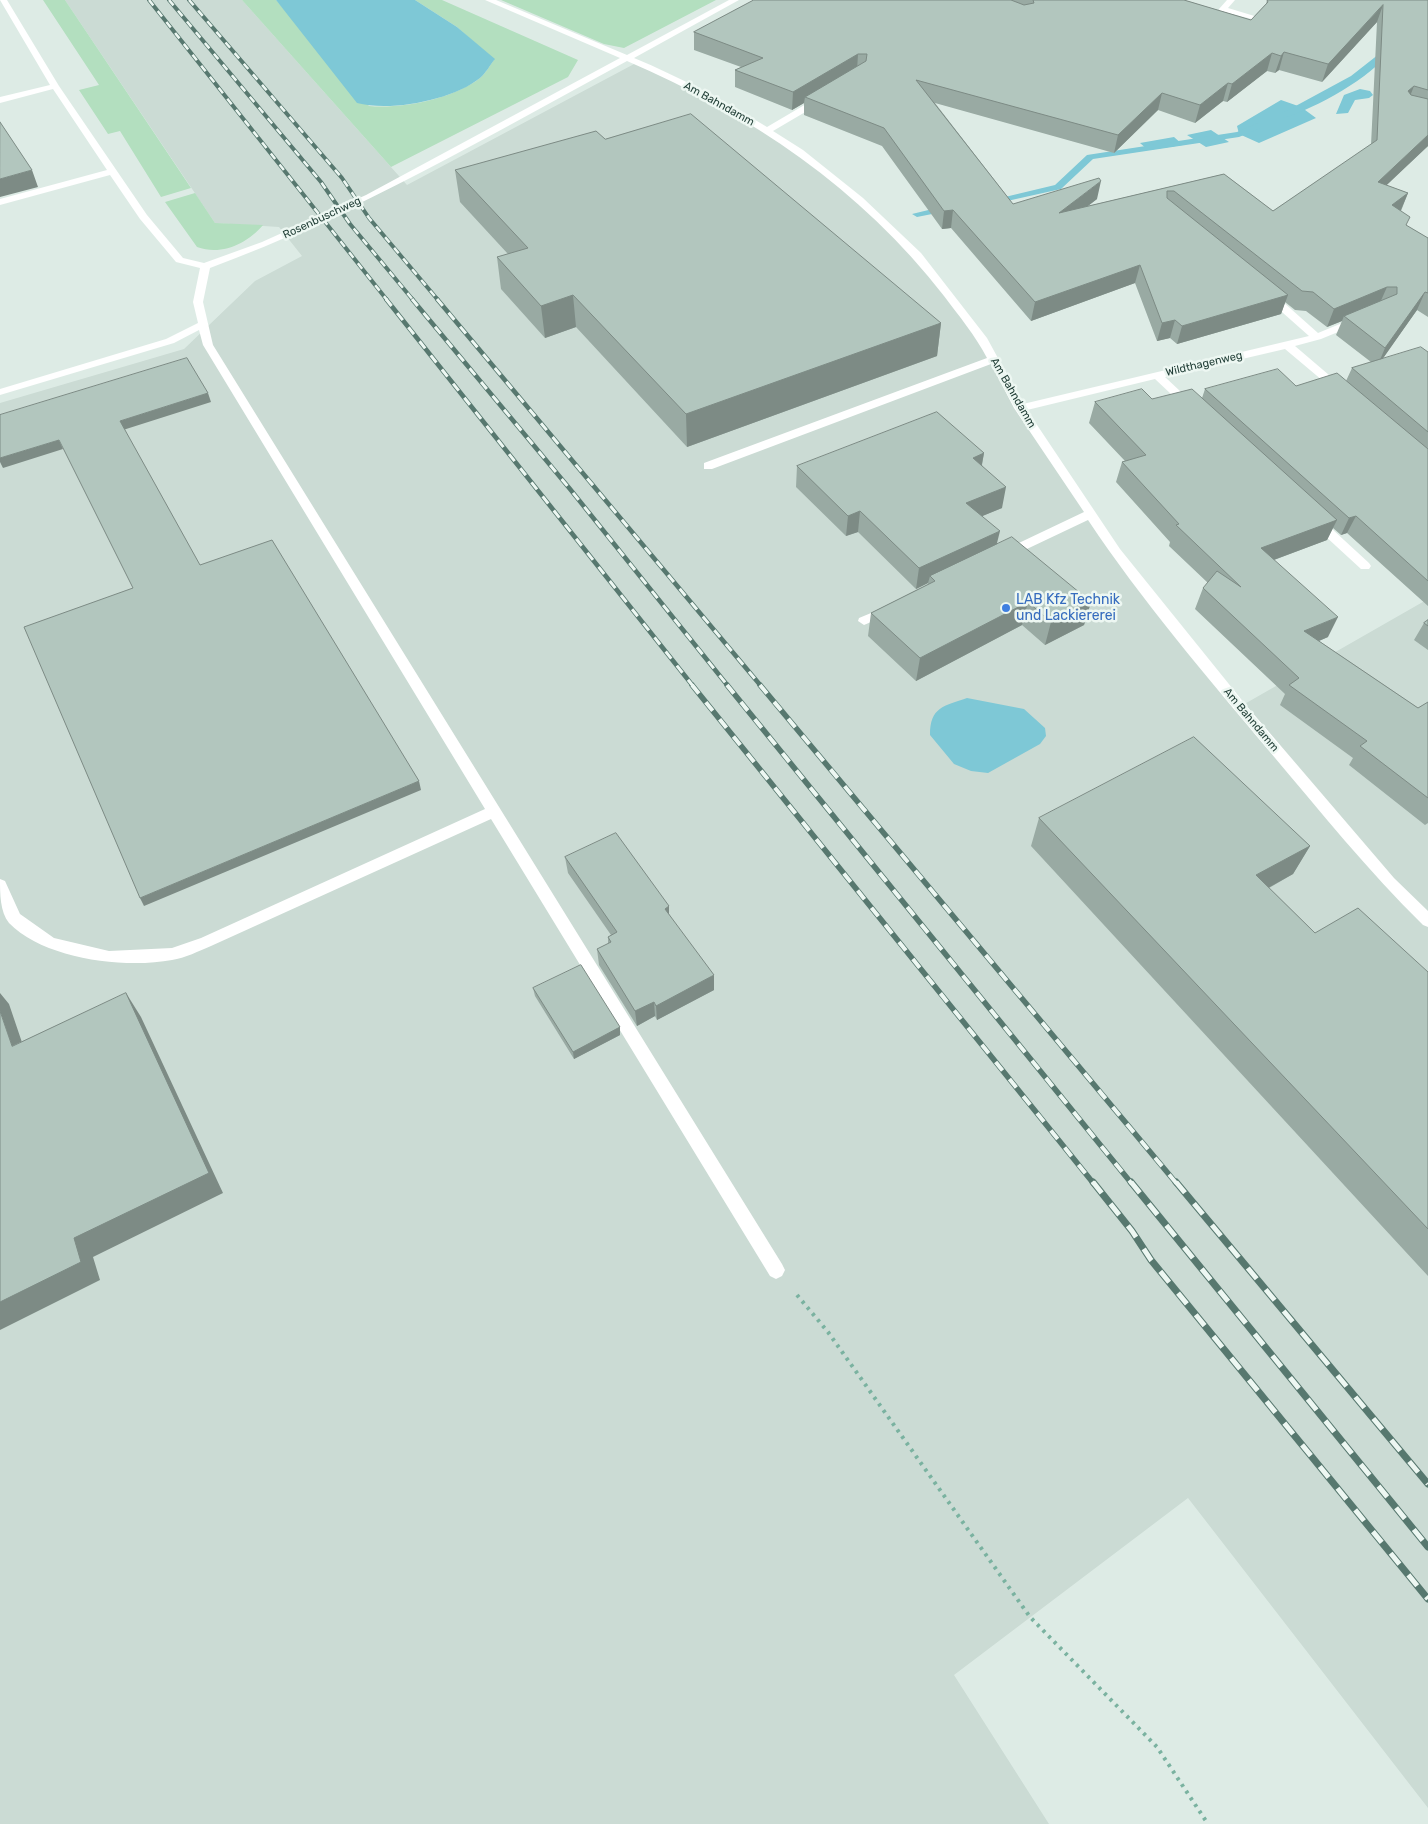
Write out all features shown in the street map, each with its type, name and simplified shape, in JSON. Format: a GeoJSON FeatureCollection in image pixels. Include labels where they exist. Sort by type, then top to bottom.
{"type":"FeatureCollection","features":[{"type":"Feature","properties":{"kind":"street"},"geometry":{"type":"LineString","coordinates":[[3,0],[55,86],[142,217],[180,260],[205,266],[198,302],[208,345],[776,1270]]}},
{"type":"Feature","properties":{"kind":"street","name":"Am Bahndamm"},"geometry":{"type":"LineString","coordinates":[[489,0],[667,75],[730,108],[800,152],[860,200],[918,255],[982,338],[1020,408],[1116,552],[1240,707],[1389,882],[1428,921]]}},
{"type":"Feature","properties":{"kind":"street","name":"Rosenbuschweg"},"geometry":{"type":"LineString","coordinates":[[205,266],[265,244],[369,197],[735,0]]}},
{"type":"Feature","properties":{"kind":"street"},"geometry":{"type":"LineString","coordinates":[[1231,0],[1223,9],[1257,18],[1243,34]]}},
{"type":"Feature","properties":{"kind":"street"},"geometry":{"type":"LineString","coordinates":[[0,100],[55,86]]}},
{"type":"Feature","properties":{"kind":"street"},"geometry":{"type":"LineString","coordinates":[[767,131],[830,94]]}},
{"type":"Feature","properties":{"kind":"street"},"geometry":{"type":"LineString","coordinates":[[0,202],[112,172]]}},
{"type":"Feature","properties":{"kind":"street"},"geometry":{"type":"LineString","coordinates":[[1259,287],[1317,337]]}},
{"type":"Feature","properties":{"kind":"street","name":"Wildthagenweg"},"geometry":{"type":"LineString","coordinates":[[1020,408],[1287,345],[1317,337],[1368,316]]}},
{"type":"Feature","properties":{"kind":"street"},"geometry":{"type":"LineString","coordinates":[[0,392],[170,341],[203,324]]}},
{"type":"Feature","properties":{"kind":"street"},"geometry":{"type":"LineString","coordinates":[[1287,345],[1346,396]]}},
{"type":"Feature","properties":{"kind":"street"},"geometry":{"type":"LineString","coordinates":[[708,466],[994,359]]}},
{"type":"Feature","properties":{"kind":"street"},"geometry":{"type":"LineString","coordinates":[[1157,375],[1199,414]]}},
{"type":"Feature","properties":{"kind":"street"},"geometry":{"type":"LineString","coordinates":[[1305,511],[1365,566]]}},
{"type":"Feature","properties":{"kind":"street"},"geometry":{"type":"LineString","coordinates":[[995,559],[1090,514]]}},
{"type":"Feature","properties":{"kind":"street"},"geometry":{"type":"LineString","coordinates":[[864,621],[899,605]]}},
{"type":"Feature","properties":{"kind":"street"},"geometry":{"type":"LineString","coordinates":[[0,885],[14,918],[50,943],[109,957],[172,954],[206,942],[494,811]]}},
{"type":"Feature","properties":{"kind":"path"},"geometry":{"type":"LineString","coordinates":[[776,1270],[828,1332],[1030,1617],[1156,1747],[1208,1824]]}},
{"type":"Feature","properties":{"kind":"shaded area"},"geometry":{"type":"Polygon","coordinates":[[[65,0],[242,0],[407,185],[636,63],[667,75],[800,152],[917,255],[982,338],[1090,514],[1241,706],[1428,599],[1428,1808],[1188,1498],[954,1675],[1049,1824],[0,1824],[0,403],[184,349],[255,281],[302,256],[279,227],[215,223],[65,0]]]}},
{"type":"Feature","properties":{"kind":"green space"},"geometry":{"type":"Polygon","coordinates":[[[43,0],[65,0],[191,188],[161,197],[120,131],[108,134],[79,90],[99,85],[43,0]]]}},
{"type":"Feature","properties":{"kind":"green space"},"geometry":{"type":"Polygon","coordinates":[[[242,0],[276,0],[369,106],[382,107],[412,104],[456,92],[480,78],[494,60],[457,27],[415,0],[442,0],[578,60],[568,77],[391,167],[242,0]]]}},
{"type":"Feature","properties":{"kind":"green space"},"geometry":{"type":"Polygon","coordinates":[[[501,0],[716,0],[624,48],[604,44],[501,0]]]}},
{"type":"Feature","properties":{"kind":"green space"},"geometry":{"type":"Polygon","coordinates":[[[195,193],[215,223],[263,225],[257,232],[241,243],[224,249],[215,250],[197,247],[165,202],[195,193]]]}},
{"type":"Feature","properties":{"kind":"water"},"geometry":{"type":"Polygon","coordinates":[[[276,0],[415,0],[457,27],[495,59],[480,78],[468,86],[438,98],[404,105],[387,106],[357,103],[276,0]]]}},
{"type":"Feature","properties":{"kind":"water"},"geometry":{"type":"Polygon","coordinates":[[[1360,89],[1370,91],[1373,95],[1369,98],[1355,100],[1348,113],[1336,114],[1344,95],[1360,89]]]}},
{"type":"Feature","properties":{"kind":"water"},"geometry":{"type":"Polygon","coordinates":[[[1281,100],[1301,107],[1316,118],[1259,143],[1239,134],[1237,126],[1281,100]]]}},
{"type":"Feature","properties":{"kind":"water"},"geometry":{"type":"Polygon","coordinates":[[[1211,130],[1229,142],[1206,147],[1187,135],[1211,130]]]}},
{"type":"Feature","properties":{"kind":"water"},"geometry":{"type":"Polygon","coordinates":[[[1174,137],[1183,145],[1148,150],[1140,143],[1174,137]]]}},
{"type":"Feature","properties":{"kind":"water"},"geometry":{"type":"Polygon","coordinates":[[[967,698],[1024,709],[1045,728],[1046,736],[1040,744],[988,773],[971,771],[954,764],[930,735],[931,726],[936,713],[940,709],[967,698]]]}},
{"type":"Feature","properties":{"kind":"building"},"geometry":{"type":"Polygon","coordinates":[[[754,0],[1011,0],[1024,5],[1034,3],[1033,0],[1184,0],[1251,20],[1268,2],[1267,0],[1428,0],[1428,90],[1414,86],[1408,91],[1411,95],[1428,99],[1428,135],[1378,182],[1408,193],[1392,205],[1410,217],[1406,225],[1428,238],[1428,293],[1425,292],[1385,348],[1344,316],[1397,294],[1397,287],[1387,287],[1334,309],[1313,292],[1302,291],[1174,191],[1167,191],[1167,198],[1288,295],[1182,326],[1175,320],[1162,323],[1140,265],[1035,302],[953,210],[944,211],[884,128],[805,97],[866,61],[867,54],[858,54],[793,92],[735,70],[763,58],[694,32],[754,0]],[[1383,5],[1328,64],[1284,52],[1281,56],[1272,53],[1232,84],[1228,83],[1200,105],[1162,93],[1118,135],[916,80],[1013,204],[1099,178],[1101,181],[1059,213],[1224,174],[1273,211],[1377,140],[1383,5]]]}},
{"type":"Feature","properties":{"kind":"building"},"geometry":{"type":"Polygon","coordinates":[[[691,114],[941,323],[686,414],[573,295],[541,306],[497,257],[528,248],[455,170],[596,131],[605,139],[691,114]]]}},
{"type":"Feature","properties":{"kind":"building"},"geometry":{"type":"Polygon","coordinates":[[[0,122],[32,170],[0,179],[0,122]]]}},
{"type":"Feature","properties":{"kind":"building"},"geometry":{"type":"Polygon","coordinates":[[[1421,347],[1428,352],[1428,432],[1352,368],[1421,347]]]}},
{"type":"Feature","properties":{"kind":"building"},"geometry":{"type":"Polygon","coordinates":[[[187,358],[208,393],[120,421],[200,565],[272,540],[419,781],[140,898],[24,627],[133,588],[59,440],[0,458],[0,415],[187,358]]]}},
{"type":"Feature","properties":{"kind":"building"},"geometry":{"type":"Polygon","coordinates":[[[1278,369],[1296,386],[1337,373],[1428,449],[1428,581],[1356,516],[1349,518],[1205,389],[1278,369]]]}},
{"type":"Feature","properties":{"kind":"building"},"geometry":{"type":"Polygon","coordinates":[[[1142,389],[1152,399],[1192,389],[1337,520],[1261,548],[1338,617],[1304,631],[1418,708],[1428,702],[1428,798],[1360,746],[1367,741],[1289,685],[1299,678],[1203,588],[1217,571],[1241,587],[1176,525],[1179,524],[1122,462],[1146,455],[1095,402],[1142,389]]]}},
{"type":"Feature","properties":{"kind":"building"},"geometry":{"type":"Polygon","coordinates":[[[937,412],[984,453],[973,458],[1006,487],[966,503],[1000,531],[919,568],[860,511],[848,516],[797,466],[937,412]]]}},
{"type":"Feature","properties":{"kind":"building"},"geometry":{"type":"Polygon","coordinates":[[[1012,537],[1091,602],[1051,622],[1028,602],[920,658],[871,613],[935,581],[930,576],[1012,537]]]}},
{"type":"Feature","properties":{"kind":"building"},"geometry":{"type":"Polygon","coordinates":[[[1194,737],[1310,846],[1256,875],[1315,933],[1358,908],[1428,972],[1428,1229],[1039,818],[1194,737]]]}},
{"type":"Feature","properties":{"kind":"building"},"geometry":{"type":"Polygon","coordinates":[[[616,833],[669,906],[665,909],[714,975],[656,1006],[654,1002],[635,1011],[597,949],[611,942],[608,937],[617,932],[565,857],[616,833]]]}},
{"type":"Feature","properties":{"kind":"building"},"geometry":{"type":"Polygon","coordinates":[[[581,965],[620,1027],[573,1052],[533,988],[581,965]]]}},
{"type":"Feature","properties":{"kind":"building"},"geometry":{"type":"Polygon","coordinates":[[[126,993],[209,1173],[74,1238],[81,1262],[0,1302],[0,1011],[12,1046],[126,993]]]}},
{"type":"Feature","properties":{"kind":"waterway"},"geometry":{"type":"LineString","coordinates":[[1283,115],[1355,78],[1380,59],[1388,50]]}},
{"type":"Feature","properties":{"kind":"waterway"},"geometry":{"type":"LineString","coordinates":[[989,202],[1058,187],[1090,157],[1239,134],[1258,126]]}},
{"type":"Feature","properties":{"kind":"waterway"},"geometry":{"type":"LineString","coordinates":[[917,214],[949,208]]}},
{"type":"Feature","properties":{"kind":"railway"},"geometry":{"type":"LineString","coordinates":[[149,0],[387,300]]}},
{"type":"Feature","properties":{"kind":"railway"},"geometry":{"type":"LineString","coordinates":[[169,0],[321,182],[350,224],[413,300]]}},
{"type":"Feature","properties":{"kind":"railway"},"geometry":{"type":"LineString","coordinates":[[189,0],[342,178],[369,218],[438,300]]}},
{"type":"Feature","properties":{"kind":"railway"},"geometry":{"type":"LineString","coordinates":[[386,299],[693,686]]}},
{"type":"Feature","properties":{"kind":"railway"},"geometry":{"type":"LineString","coordinates":[[412,299],[570,489],[728,686]]}},
{"type":"Feature","properties":{"kind":"railway"},"geometry":{"type":"LineString","coordinates":[[437,299],[761,686]]}},
{"type":"Feature","properties":{"kind":"railway"},"geometry":{"type":"LineString","coordinates":[[692,685],[1094,1184]]}},
{"type":"Feature","properties":{"kind":"railway"},"geometry":{"type":"LineString","coordinates":[[727,685],[1132,1184]]}},
{"type":"Feature","properties":{"kind":"railway"},"geometry":{"type":"LineString","coordinates":[[760,685],[1177,1184]]}},
{"type":"Feature","properties":{"kind":"railway"},"geometry":{"type":"LineString","coordinates":[[1093,1182],[1132,1231],[1151,1260],[1428,1599]]}},
{"type":"Feature","properties":{"kind":"railway"},"geometry":{"type":"LineString","coordinates":[[1131,1182],[1428,1547]]}},
{"type":"Feature","properties":{"kind":"railway"},"geometry":{"type":"LineString","coordinates":[[1176,1182],[1428,1484]]}},
{"type":"Feature","properties":{"kind":"place","name":"LAB Kfz Technik und Lackiererei"},"geometry":{"type":"Point","coordinates":[1006,608]}}]}
